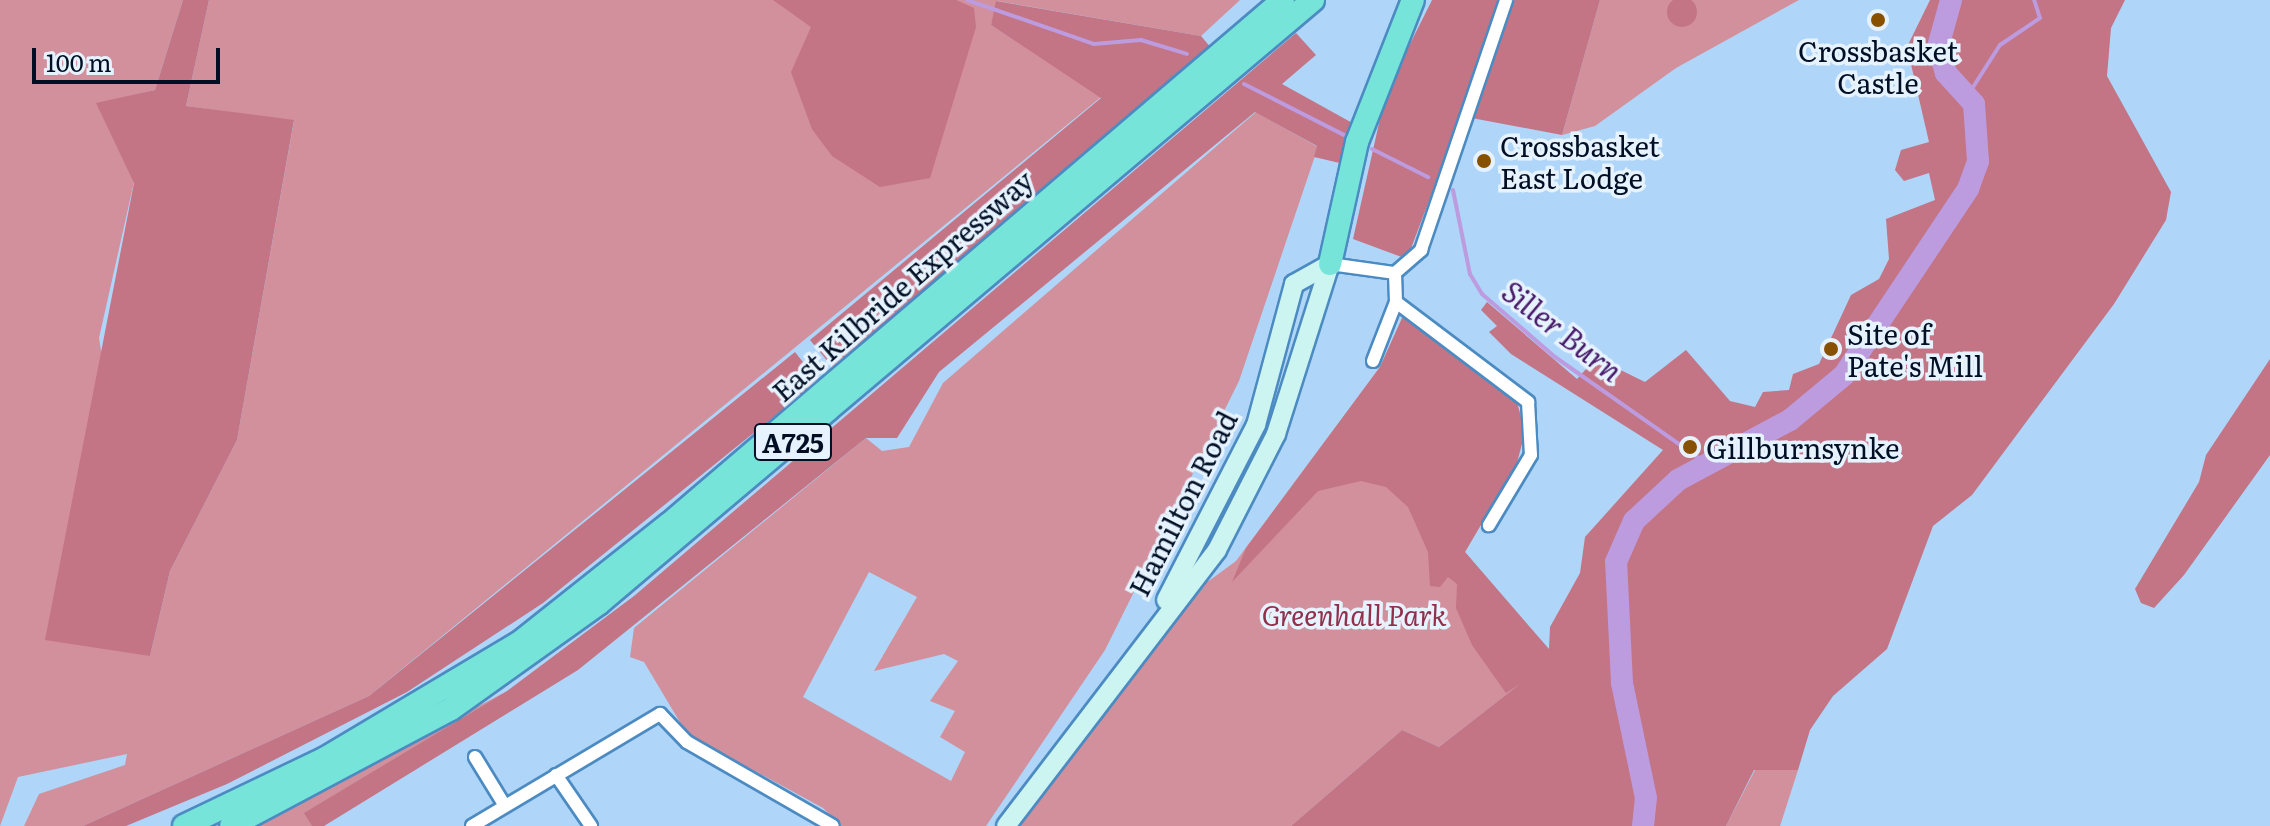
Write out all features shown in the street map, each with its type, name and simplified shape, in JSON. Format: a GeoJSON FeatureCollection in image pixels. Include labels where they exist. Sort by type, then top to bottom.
{"type":"FeatureCollection","features":[{"type":"Feature","properties":{"kind":"highway","name":"East Kilbride Expressway"},"geometry":{"type":"LineString","coordinates":[[184,826],[368,735],[520,642],[669,524],[1283,0]]}},
{"type":"Feature","properties":{"kind":"highway","name":"East Kilbride Expressway"},"geometry":{"type":"LineString","coordinates":[[231,826],[451,709],[598,604],[1313,0]]}},
{"type":"Feature","properties":{"kind":"highway"},"geometry":{"type":"LineString","coordinates":[[1330,264],[1357,142],[1413,0]]}},
{"type":"Feature","properties":{"kind":"main road","name":"Hamilton Road"},"geometry":{"type":"LineString","coordinates":[[1006,826],[1136,651],[1217,550],[1276,434],[1330,264]]}},
{"type":"Feature","properties":{"kind":"main road","name":"Hamilton Road"},"geometry":{"type":"LineString","coordinates":[[1136,651],[1256,425],[1294,284],[1330,264]]}},
{"type":"Feature","properties":{"kind":"street"},"geometry":{"type":"LineString","coordinates":[[1330,264],[1395,273],[1421,250],[1506,0]]}},
{"type":"Feature","properties":{"kind":"street"},"geometry":{"type":"LineString","coordinates":[[1373,361],[1396,302],[1395,273]]}},
{"type":"Feature","properties":{"kind":"street"},"geometry":{"type":"LineString","coordinates":[[1396,302],[1528,402],[1531,455],[1489,525]]}},
{"type":"Feature","properties":{"kind":"street"},"geometry":{"type":"LineString","coordinates":[[472,826],[660,714],[687,742],[833,826]]}},
{"type":"Feature","properties":{"kind":"street"},"geometry":{"type":"LineString","coordinates":[[475,757],[505,806]]}},
{"type":"Feature","properties":{"kind":"street"},"geometry":{"type":"LineString","coordinates":[[556,775],[591,826]]}},
{"type":"Feature","properties":{"kind":"green space"},"geometry":{"type":"Polygon","coordinates":[[[0,0],[183,0],[155,90],[97,104],[134,182],[99,338],[150,656],[170,571],[237,440],[294,121],[186,106],[209,0],[1240,0],[1201,36],[997,1],[991,25],[1101,97],[369,696],[83,826],[24,826],[39,794],[125,765],[127,754],[18,777],[0,826],[0,0]]]}},
{"type":"Feature","properties":{"kind":"green space"},"geometry":{"type":"Polygon","coordinates":[[[1600,0],[1799,0],[1676,68],[1595,126],[1562,135],[1600,0]]]}},
{"type":"Feature","properties":{"kind":"green space"},"geometry":{"type":"Polygon","coordinates":[[[1256,112],[1318,147],[1239,381],[1105,650],[986,826],[841,826],[823,808],[687,734],[644,662],[630,657],[634,628],[866,438],[882,451],[909,447],[943,383],[1256,112]],[[869,572],[803,697],[951,781],[965,752],[940,737],[955,711],[930,701],[958,661],[944,654],[874,671],[917,597],[869,572]]]}},
{"type":"Feature","properties":{"kind":"green space","name":"Greenhall Park"},"geometry":{"type":"Polygon","coordinates":[[[1403,316],[1517,402],[1517,463],[1465,552],[1551,653],[1542,667],[1439,747],[1402,730],[1291,826],[1018,826],[1206,583],[1236,561],[1380,367],[1403,316]]]}},
{"type":"Feature","properties":{"kind":"green space"},"geometry":{"type":"Polygon","coordinates":[[[507,691],[305,813],[312,826],[254,826],[507,691]]]}},
{"type":"Feature","properties":{"kind":"green space"},"geometry":{"type":"Polygon","coordinates":[[[1755,770],[1798,770],[1780,826],[1726,826],[1755,770]]]}},
{"type":"Feature","properties":{"kind":"shaded area"},"geometry":{"type":"Polygon","coordinates":[[[1682,-3],[1693,1],[1697,12],[1693,23],[1682,27],[1671,23],[1667,12],[1671,1],[1682,-3]]]}},
{"type":"Feature","properties":{"kind":"shaded area"},"geometry":{"type":"Polygon","coordinates":[[[183,0],[209,0],[186,106],[294,120],[237,440],[170,571],[150,656],[45,640],[134,183],[96,103],[155,90],[183,0]]]}},
{"type":"Feature","properties":{"kind":"shaded area"},"geometry":{"type":"Polygon","coordinates":[[[773,0],[956,0],[974,8],[976,27],[930,178],[880,187],[832,156],[812,129],[791,72],[811,27],[773,0]]]}},
{"type":"Feature","properties":{"kind":"shaded area"},"geometry":{"type":"Polygon","coordinates":[[[1432,0],[1600,0],[1562,135],[1461,116],[1407,259],[1353,239],[1386,92],[1432,0]]]}},
{"type":"Feature","properties":{"kind":"shaded area"},"geometry":{"type":"Polygon","coordinates":[[[1930,0],[2125,0],[2111,28],[2107,76],[2171,192],[2166,220],[2114,304],[1972,495],[1933,526],[1887,649],[1833,696],[1810,730],[1798,770],[1754,770],[1726,826],[1291,826],[1402,730],[1439,747],[1520,684],[1506,693],[1472,645],[1456,608],[1457,584],[1448,577],[1440,587],[1430,586],[1428,552],[1408,507],[1386,487],[1361,481],[1318,491],[1232,582],[1246,548],[1380,367],[1403,316],[1517,402],[1525,432],[1517,463],[1465,552],[1549,649],[1550,627],[1580,573],[1585,537],[1663,450],[1511,354],[1489,332],[1497,326],[1481,310],[1487,302],[1577,379],[1596,358],[1645,382],[1686,350],[1730,401],[1755,407],[1763,392],[1789,390],[1793,374],[1819,364],[1851,295],[1879,279],[1889,259],[1886,219],[1935,200],[1929,173],[1904,181],[1895,170],[1901,150],[1929,142],[1907,47],[1930,0]]]}},
{"type":"Feature","properties":{"kind":"shaded area"},"geometry":{"type":"Polygon","coordinates":[[[996,1],[1201,36],[1212,49],[834,369],[810,340],[1101,98],[991,25],[996,1]]]}},
{"type":"Feature","properties":{"kind":"shaded area"},"geometry":{"type":"Polygon","coordinates":[[[1296,33],[1316,55],[1282,84],[1356,125],[1344,164],[1314,157],[1317,146],[1255,112],[939,372],[897,438],[866,438],[578,670],[324,826],[312,826],[304,813],[507,691],[634,596],[1296,33]]]}},
{"type":"Feature","properties":{"kind":"shaded area"},"geometry":{"type":"Polygon","coordinates":[[[795,352],[818,381],[543,603],[407,692],[227,784],[126,826],[83,826],[369,696],[795,352]]]}},
{"type":"Feature","properties":{"kind":"shaded area"},"geometry":{"type":"Polygon","coordinates":[[[2270,359],[2270,455],[2184,575],[2154,608],[2141,603],[2135,589],[2199,482],[2206,455],[2270,359]]]}},
{"type":"Feature","properties":{"kind":"waterway","name":"Siller Burn"},"geometry":{"type":"LineString","coordinates":[[967,0],[1094,44],[1141,40],[1187,54]]}},
{"type":"Feature","properties":{"kind":"waterway"},"geometry":{"type":"LineString","coordinates":[[1643,826],[1646,798],[1622,683],[1616,562],[1634,521],[1678,480],[1790,420],[1844,375],[1968,189],[1978,161],[1974,104],[1946,73],[1938,47],[1951,0]]}},
{"type":"Feature","properties":{"kind":"waterway"},"geometry":{"type":"LineString","coordinates":[[1968,95],[2000,45],[2040,18],[2034,0]]}},
{"type":"Feature","properties":{"kind":"waterway","name":"Siller Burn"},"geometry":{"type":"LineString","coordinates":[[1244,84],[1348,137]]}},
{"type":"Feature","properties":{"kind":"waterway","name":"Siller Burn"},"geometry":{"type":"LineString","coordinates":[[1372,149],[1428,177]]}},
{"type":"Feature","properties":{"kind":"waterway","name":"Siller Burn"},"geometry":{"type":"LineString","coordinates":[[1453,190],[1470,274],[1482,294],[1555,357],[1707,464]]}},
{"type":"Feature","properties":{"kind":"place","name":"Crossbasket Castle"},"geometry":{"type":"Point","coordinates":[1878,20]}},
{"type":"Feature","properties":{"kind":"place","name":"Crossbasket East Lodge"},"geometry":{"type":"Point","coordinates":[1484,161]}},
{"type":"Feature","properties":{"kind":"place","name":"Site of Pate's Mill"},"geometry":{"type":"Point","coordinates":[1831,349]}},
{"type":"Feature","properties":{"kind":"place","name":"Gillburnsynke"},"geometry":{"type":"Point","coordinates":[1690,447]}}]}
